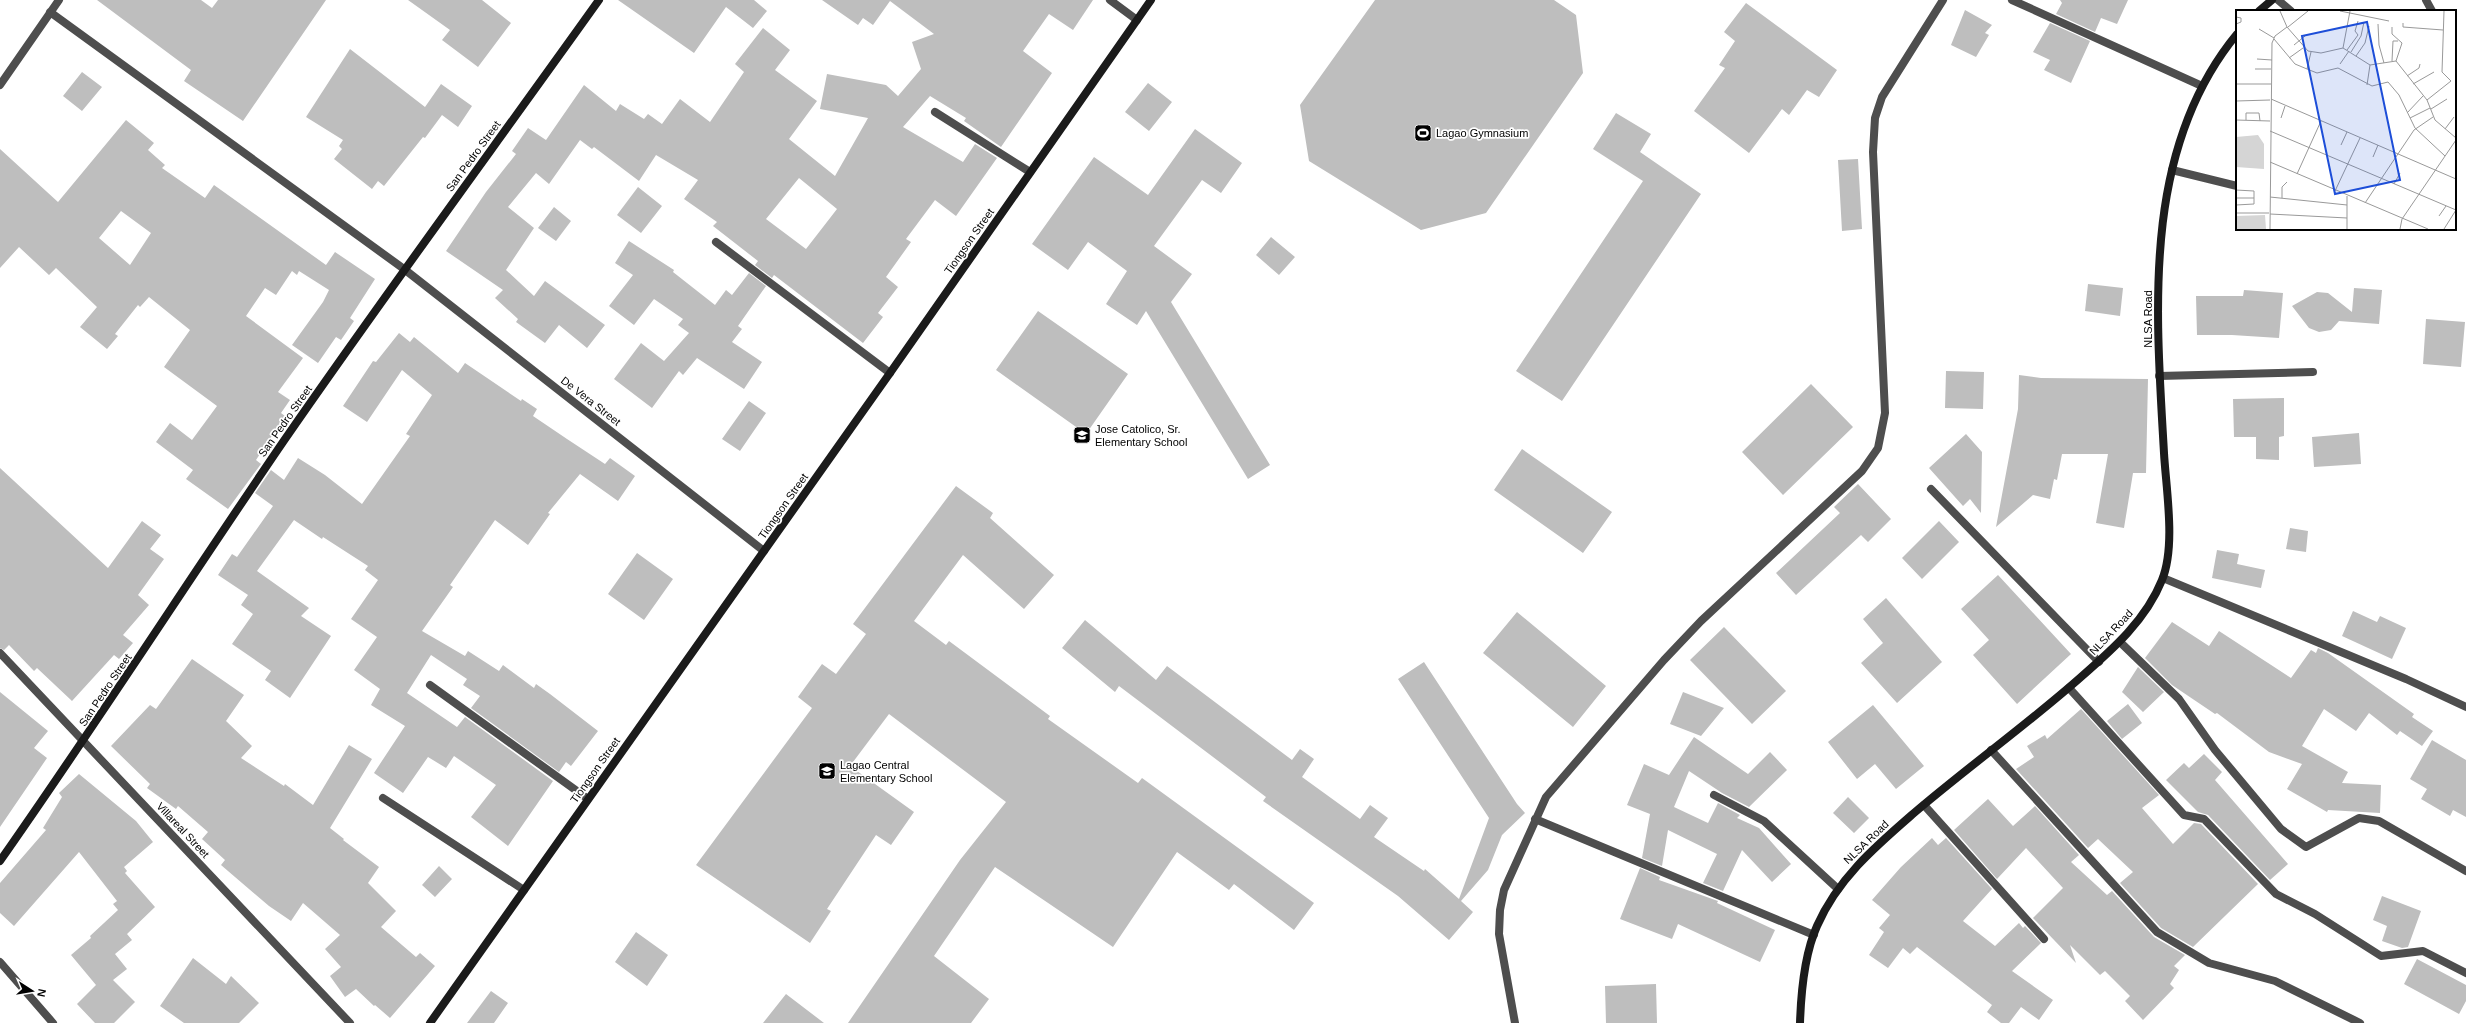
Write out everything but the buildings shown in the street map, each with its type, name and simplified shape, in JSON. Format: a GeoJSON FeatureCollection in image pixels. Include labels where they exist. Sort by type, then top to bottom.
{"type":"FeatureCollection","features":[{"type":"Feature","properties":{"kind":"street"},"geometry":{"type":"LineString","coordinates":[[0,85],[59,0]]}},
{"type":"Feature","properties":{"kind":"street","name":"San Pedro Street"},"geometry":{"type":"LineString","coordinates":[[0,861],[84,741],[280,447],[404,269],[599,0]]}},
{"type":"Feature","properties":{"kind":"street"},"geometry":{"type":"LineString","coordinates":[[1110,0],[1137,20]]}},
{"type":"Feature","properties":{"kind":"street","name":"Tiongson Street"},"geometry":{"type":"LineString","coordinates":[[430,1023],[890,373],[1151,0]]}},
{"type":"Feature","properties":{"kind":"street"},"geometry":{"type":"LineString","coordinates":[[1515,1023],[1499,934],[1500,910],[1504,890],[1534,819],[1546,797],[1664,660],[1701,621],[1862,471],[1878,448],[1885,413],[1873,152],[1875,118],[1882,97],[1943,0]]}},
{"type":"Feature","properties":{"kind":"street"},"geometry":{"type":"LineString","coordinates":[[2012,0],[2202,86]]}},
{"type":"Feature","properties":{"kind":"street"},"geometry":{"type":"LineString","coordinates":[[2260,10],[2272,0]]}},
{"type":"Feature","properties":{"kind":"street"},"geometry":{"type":"LineString","coordinates":[[2278,0],[2290,10]]}},
{"type":"Feature","properties":{"kind":"street"},"geometry":{"type":"LineString","coordinates":[[2426,0],[2431,10]]}},
{"type":"Feature","properties":{"kind":"street","name":"De Vera Street"},"geometry":{"type":"LineString","coordinates":[[50,12],[404,269],[764,551]]}},
{"type":"Feature","properties":{"kind":"street","name":"NLSA Road"},"geometry":{"type":"LineString","coordinates":[[1800,1023],[1802,987],[1814,935],[1838,890],[1851,870],[1873,848],[1924,805],[2099,662],[2138,622],[2163,578],[2169,539],[2160,376],[2161,233],[2172,170],[2190,114],[2202,86],[2223,51],[2236,35]]}},
{"type":"Feature","properties":{"kind":"street"},"geometry":{"type":"LineString","coordinates":[[935,112],[1030,172]]}},
{"type":"Feature","properties":{"kind":"street"},"geometry":{"type":"LineString","coordinates":[[2172,170],[2236,186]]}},
{"type":"Feature","properties":{"kind":"street"},"geometry":{"type":"LineString","coordinates":[[716,242],[890,373]]}},
{"type":"Feature","properties":{"kind":"street"},"geometry":{"type":"LineString","coordinates":[[2160,376],[2313,372]]}},
{"type":"Feature","properties":{"kind":"street"},"geometry":{"type":"LineString","coordinates":[[1931,489],[2099,662]]}},
{"type":"Feature","properties":{"kind":"street"},"geometry":{"type":"LineString","coordinates":[[2163,578],[2406,679],[2466,707]]}},
{"type":"Feature","properties":{"kind":"street"},"geometry":{"type":"LineString","coordinates":[[2120,642],[2179,699],[2215,750],[2276,824],[2306,847],[2359,818],[2379,821],[2466,871]]}},
{"type":"Feature","properties":{"kind":"street","name":"Villareal Street"},"geometry":{"type":"LineString","coordinates":[[0,653],[350,1023]]}},
{"type":"Feature","properties":{"kind":"street"},"geometry":{"type":"LineString","coordinates":[[430,685],[588,799]]}},
{"type":"Feature","properties":{"kind":"street"},"geometry":{"type":"LineString","coordinates":[[2069,688],[2184,815],[2197,816],[2204,819],[2276,894],[2315,914],[2381,956],[2423,951],[2466,973]]}},
{"type":"Feature","properties":{"kind":"street"},"geometry":{"type":"LineString","coordinates":[[1991,750],[2157,932],[2209,963],[2275,981],[2360,1023]]}},
{"type":"Feature","properties":{"kind":"street"},"geometry":{"type":"LineString","coordinates":[[1714,795],[1764,821],[1838,890]]}},
{"type":"Feature","properties":{"kind":"street"},"geometry":{"type":"LineString","coordinates":[[383,798],[524,890]]}},
{"type":"Feature","properties":{"kind":"street"},"geometry":{"type":"LineString","coordinates":[[1924,805],[2044,939]]}},
{"type":"Feature","properties":{"kind":"street"},"geometry":{"type":"LineString","coordinates":[[1534,819],[1814,935]]}},
{"type":"Feature","properties":{"kind":"street"},"geometry":{"type":"LineString","coordinates":[[0,962],[53,1023]]}},
{"type":"Feature","properties":{"kind":"place","name":"Lagao Gymnasium"},"geometry":{"type":"Point","coordinates":[1423,133]}},
{"type":"Feature","properties":{"kind":"place","name":"Jose Catolico, Sr. Elementary School"},"geometry":{"type":"Point","coordinates":[1082,435]}},
{"type":"Feature","properties":{"kind":"place","name":"Lagao Central Elementary School"},"geometry":{"type":"Point","coordinates":[827,771]}}]}
